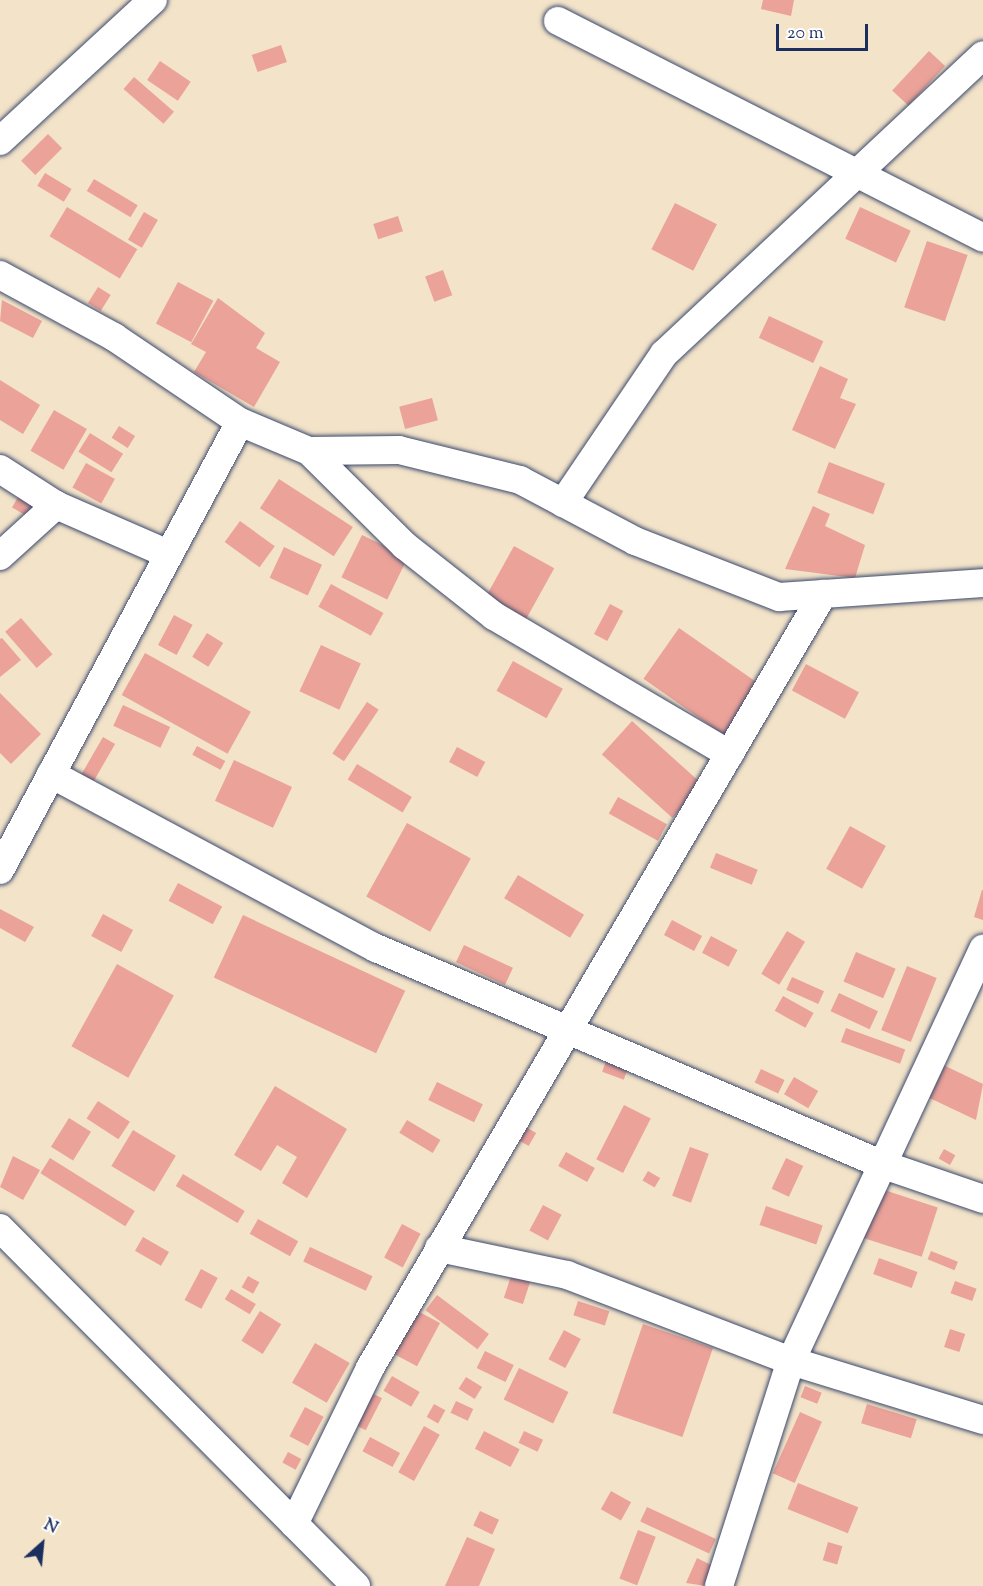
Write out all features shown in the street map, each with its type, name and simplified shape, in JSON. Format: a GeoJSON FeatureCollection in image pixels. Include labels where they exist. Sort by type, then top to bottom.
{"type":"FeatureCollection","features":[{"type":"Feature","properties":{"kind":"street"},"geometry":{"type":"LineString","coordinates":[[0,141],[153,0]]}},
{"type":"Feature","properties":{"kind":"street"},"geometry":{"type":"LineString","coordinates":[[558,21],[983,238]]}},
{"type":"Feature","properties":{"kind":"street"},"geometry":{"type":"LineString","coordinates":[[563,503],[664,354],[983,55]]}},
{"type":"Feature","properties":{"kind":"street"},"geometry":{"type":"LineString","coordinates":[[0,275],[114,337],[240,422],[309,451],[405,546],[494,616],[729,754]]}},
{"type":"Feature","properties":{"kind":"street"},"geometry":{"type":"LineString","coordinates":[[0,870],[240,422]]}},
{"type":"Feature","properties":{"kind":"street"},"geometry":{"type":"LineString","coordinates":[[309,451],[399,450],[520,480],[635,541],[779,597],[983,583]]}},
{"type":"Feature","properties":{"kind":"street"},"geometry":{"type":"LineString","coordinates":[[0,469],[56,505],[168,554]]}},
{"type":"Feature","properties":{"kind":"street"},"geometry":{"type":"LineString","coordinates":[[0,556],[56,505]]}},
{"type":"Feature","properties":{"kind":"street"},"geometry":{"type":"LineString","coordinates":[[294,1524],[370,1368],[823,594]]}},
{"type":"Feature","properties":{"kind":"street"},"geometry":{"type":"LineString","coordinates":[[51,774],[376,948],[568,1027],[881,1164],[983,1199]]}},
{"type":"Feature","properties":{"kind":"street"},"geometry":{"type":"LineString","coordinates":[[720,1586],[791,1361],[983,949]]}},
{"type":"Feature","properties":{"kind":"street"},"geometry":{"type":"LineString","coordinates":[[0,1228],[356,1586]]}},
{"type":"Feature","properties":{"kind":"street"},"geometry":{"type":"LineString","coordinates":[[439,1248],[567,1275],[791,1361],[983,1420]]}},
{"type":"Feature","properties":{"kind":"building"},"geometry":{"type":"Polygon","coordinates":[[[763,0],[794,0],[791,16],[761,9],[763,0]]]}},
{"type":"Feature","properties":{"kind":"building"},"geometry":{"type":"Polygon","coordinates":[[[281,45],[287,62],[258,72],[252,55],[281,45]]]}},
{"type":"Feature","properties":{"kind":"building"},"geometry":{"type":"Polygon","coordinates":[[[929,51],[945,66],[908,105],[892,90],[929,51]]]}},
{"type":"Feature","properties":{"kind":"building"},"geometry":{"type":"Polygon","coordinates":[[[160,61],[191,82],[178,101],[147,80],[160,61]]]}},
{"type":"Feature","properties":{"kind":"building"},"geometry":{"type":"Polygon","coordinates":[[[134,77],[174,112],[164,124],[124,89],[134,77]]]}},
{"type":"Feature","properties":{"kind":"building"},"geometry":{"type":"Polygon","coordinates":[[[48,134],[62,148],[35,175],[21,161],[48,134]]]}},
{"type":"Feature","properties":{"kind":"building"},"geometry":{"type":"Polygon","coordinates":[[[45,173],[72,189],[64,202],[37,186],[45,173]]]}},
{"type":"Feature","properties":{"kind":"building"},"geometry":{"type":"Polygon","coordinates":[[[94,179],[138,205],[131,217],[87,191],[94,179]]]}},
{"type":"Feature","properties":{"kind":"building"},"geometry":{"type":"Polygon","coordinates":[[[675,203],[717,224],[693,271],[651,249],[675,203]]]}},
{"type":"Feature","properties":{"kind":"building"},"geometry":{"type":"Polygon","coordinates":[[[67,207],[137,249],[120,278],[49,236],[67,207]]]}},
{"type":"Feature","properties":{"kind":"building"},"geometry":{"type":"Polygon","coordinates":[[[860,207],[911,231],[896,262],[845,239],[860,207]]]}},
{"type":"Feature","properties":{"kind":"building"},"geometry":{"type":"Polygon","coordinates":[[[144,212],[158,220],[142,248],[128,240],[144,212]]]}},
{"type":"Feature","properties":{"kind":"building"},"geometry":{"type":"Polygon","coordinates":[[[398,216],[403,231],[378,239],[373,224],[398,216]]]}},
{"type":"Feature","properties":{"kind":"building"},"geometry":{"type":"Polygon","coordinates":[[[927,241],[968,255],[945,321],[904,307],[927,241]]]}},
{"type":"Feature","properties":{"kind":"building"},"geometry":{"type":"Polygon","coordinates":[[[443,270],[452,295],[434,302],[425,276],[443,270]]]}},
{"type":"Feature","properties":{"kind":"building"},"geometry":{"type":"Polygon","coordinates":[[[178,282],[213,301],[191,342],[156,323],[178,282]]]}},
{"type":"Feature","properties":{"kind":"building"},"geometry":{"type":"Polygon","coordinates":[[[98,287],[111,295],[101,311],[88,303],[98,287]]]}},
{"type":"Feature","properties":{"kind":"building"},"geometry":{"type":"Polygon","coordinates":[[[218,298],[265,333],[256,348],[280,362],[254,407],[194,372],[206,352],[191,344],[218,298]]]}},
{"type":"Feature","properties":{"kind":"building"},"geometry":{"type":"Polygon","coordinates":[[[2,300],[42,321],[33,338],[0,321],[2,300]]]}},
{"type":"Feature","properties":{"kind":"building"},"geometry":{"type":"Polygon","coordinates":[[[769,316],[823,341],[813,363],[759,338],[769,316]]]}},
{"type":"Feature","properties":{"kind":"building"},"geometry":{"type":"Polygon","coordinates":[[[820,366],[848,379],[840,398],[856,404],[835,449],[792,430],[820,366]]]}},
{"type":"Feature","properties":{"kind":"building"},"geometry":{"type":"Polygon","coordinates":[[[0,380],[40,405],[23,434],[0,420],[0,380]]]}},
{"type":"Feature","properties":{"kind":"building"},"geometry":{"type":"Polygon","coordinates":[[[432,398],[438,420],[405,429],[399,407],[432,398]]]}},
{"type":"Feature","properties":{"kind":"building"},"geometry":{"type":"Polygon","coordinates":[[[54,410],[87,429],[63,470],[30,451],[54,410]]]}},
{"type":"Feature","properties":{"kind":"building"},"geometry":{"type":"Polygon","coordinates":[[[119,426],[135,436],[128,448],[112,438],[119,426]]]}},
{"type":"Feature","properties":{"kind":"building"},"geometry":{"type":"Polygon","coordinates":[[[90,433],[123,454],[111,472],[78,452],[90,433]]]}},
{"type":"Feature","properties":{"kind":"building"},"geometry":{"type":"Polygon","coordinates":[[[829,462],[885,484],[873,514],[817,493],[829,462]]]}},
{"type":"Feature","properties":{"kind":"building"},"geometry":{"type":"Polygon","coordinates":[[[86,463],[115,479],[101,503],[72,487],[86,463]]]}},
{"type":"Feature","properties":{"kind":"building"},"geometry":{"type":"Polygon","coordinates":[[[279,479],[353,527],[334,556],[260,508],[279,479]]]}},
{"type":"Feature","properties":{"kind":"building"},"geometry":{"type":"Polygon","coordinates":[[[18,497],[35,507],[29,517],[12,507],[18,497]]]}},
{"type":"Feature","properties":{"kind":"building"},"geometry":{"type":"Polygon","coordinates":[[[813,506],[830,514],[825,526],[865,545],[855,578],[785,569],[813,506]]]}},
{"type":"Feature","properties":{"kind":"building"},"geometry":{"type":"Polygon","coordinates":[[[240,521],[275,546],[260,567],[225,542],[240,521]]]}},
{"type":"Feature","properties":{"kind":"building"},"geometry":{"type":"Polygon","coordinates":[[[362,535],[408,557],[387,600],[341,577],[362,535]]]}},
{"type":"Feature","properties":{"kind":"building"},"geometry":{"type":"Polygon","coordinates":[[[514,546],[554,568],[523,624],[483,602],[514,546]]]}},
{"type":"Feature","properties":{"kind":"building"},"geometry":{"type":"Polygon","coordinates":[[[284,547],[322,565],[308,596],[270,578],[284,547]]]}},
{"type":"Feature","properties":{"kind":"building"},"geometry":{"type":"Polygon","coordinates":[[[331,584],[383,613],[371,636],[318,607],[331,584]]]}},
{"type":"Feature","properties":{"kind":"building"},"geometry":{"type":"Polygon","coordinates":[[[610,604],[623,611],[607,641],[594,634],[610,604]]]}},
{"type":"Feature","properties":{"kind":"building"},"geometry":{"type":"Polygon","coordinates":[[[174,615],[193,625],[177,655],[158,645],[174,615]]]}},
{"type":"Feature","properties":{"kind":"building"},"geometry":{"type":"Polygon","coordinates":[[[21,618],[52,654],[37,668],[5,632],[21,618]]]}},
{"type":"Feature","properties":{"kind":"building"},"geometry":{"type":"Polygon","coordinates":[[[679,628],[761,685],[725,736],[643,679],[679,628]]]}},
{"type":"Feature","properties":{"kind":"building"},"geometry":{"type":"Polygon","coordinates":[[[207,633],[223,643],[208,667],[192,657],[207,633]]]}},
{"type":"Feature","properties":{"kind":"building"},"geometry":{"type":"Polygon","coordinates":[[[2,638],[21,660],[0,677],[0,639],[2,638]]]}},
{"type":"Feature","properties":{"kind":"building"},"geometry":{"type":"Polygon","coordinates":[[[321,645],[361,664],[339,710],[299,691],[321,645]]]}},
{"type":"Feature","properties":{"kind":"building"},"geometry":{"type":"Polygon","coordinates":[[[145,653],[251,712],[228,754],[122,695],[145,653]]]}},
{"type":"Feature","properties":{"kind":"building"},"geometry":{"type":"Polygon","coordinates":[[[513,661],[563,689],[546,718],[497,691],[513,661]]]}},
{"type":"Feature","properties":{"kind":"building"},"geometry":{"type":"Polygon","coordinates":[[[806,664],[859,692],[845,719],[792,690],[806,664]]]}},
{"type":"Feature","properties":{"kind":"building"},"geometry":{"type":"Polygon","coordinates":[[[0,693],[41,734],[11,764],[0,753],[0,693]]]}},
{"type":"Feature","properties":{"kind":"building"},"geometry":{"type":"Polygon","coordinates":[[[367,702],[379,710],[344,761],[332,753],[367,702]]]}},
{"type":"Feature","properties":{"kind":"building"},"geometry":{"type":"Polygon","coordinates":[[[123,705],[170,727],[160,748],[113,726],[123,705]]]}},
{"type":"Feature","properties":{"kind":"building"},"geometry":{"type":"Polygon","coordinates":[[[632,721],[703,785],[672,818],[602,754],[632,721]]]}},
{"type":"Feature","properties":{"kind":"building"},"geometry":{"type":"Polygon","coordinates":[[[103,737],[115,744],[94,781],[82,774],[103,737]]]}},
{"type":"Feature","properties":{"kind":"building"},"geometry":{"type":"Polygon","coordinates":[[[197,746],[225,761],[221,770],[192,755],[197,746]]]}},
{"type":"Feature","properties":{"kind":"building"},"geometry":{"type":"Polygon","coordinates":[[[457,747],[485,762],[477,777],[449,762],[457,747]]]}},
{"type":"Feature","properties":{"kind":"building"},"geometry":{"type":"Polygon","coordinates":[[[234,760],[292,787],[273,828],[215,801],[234,760]]]}},
{"type":"Feature","properties":{"kind":"building"},"geometry":{"type":"Polygon","coordinates":[[[357,764],[412,797],[403,812],[348,779],[357,764]]]}},
{"type":"Feature","properties":{"kind":"building"},"geometry":{"type":"Polygon","coordinates":[[[618,797],[667,824],[658,841],[609,814],[618,797]]]}},
{"type":"Feature","properties":{"kind":"building"},"geometry":{"type":"Polygon","coordinates":[[[407,823],[471,858],[430,932],[366,896],[407,823]]]}},
{"type":"Feature","properties":{"kind":"building"},"geometry":{"type":"Polygon","coordinates":[[[850,826],[886,846],[862,889],[826,869],[850,826]]]}},
{"type":"Feature","properties":{"kind":"building"},"geometry":{"type":"Polygon","coordinates":[[[716,853],[758,870],[752,885],[710,868],[716,853]]]}},
{"type":"Feature","properties":{"kind":"building"},"geometry":{"type":"Polygon","coordinates":[[[518,875],[584,915],[570,938],[504,898],[518,875]]]}},
{"type":"Feature","properties":{"kind":"building"},"geometry":{"type":"Polygon","coordinates":[[[178,883],[222,906],[213,924],[169,901],[178,883]]]}},
{"type":"Feature","properties":{"kind":"building"},"geometry":{"type":"Polygon","coordinates":[[[983,890],[983,920],[974,917],[983,890]]]}},
{"type":"Feature","properties":{"kind":"building"},"geometry":{"type":"Polygon","coordinates":[[[0,909],[34,927],[25,942],[0,928],[0,909]]]}},
{"type":"Feature","properties":{"kind":"building"},"geometry":{"type":"Polygon","coordinates":[[[103,914],[133,930],[121,952],[91,936],[103,914]]]}},
{"type":"Feature","properties":{"kind":"building"},"geometry":{"type":"Polygon","coordinates":[[[243,915],[405,991],[376,1053],[214,978],[243,915]]]}},
{"type":"Feature","properties":{"kind":"building"},"geometry":{"type":"Polygon","coordinates":[[[672,920],[702,936],[694,951],[664,935],[672,920]]]}},
{"type":"Feature","properties":{"kind":"building"},"geometry":{"type":"Polygon","coordinates":[[[787,931],[805,942],[779,985],[761,974],[787,931]]]}},
{"type":"Feature","properties":{"kind":"building"},"geometry":{"type":"Polygon","coordinates":[[[711,936],[737,950],[729,967],[702,953],[711,936]]]}},
{"type":"Feature","properties":{"kind":"building"},"geometry":{"type":"Polygon","coordinates":[[[464,945],[513,968],[505,985],[456,962],[464,945]]]}},
{"type":"Feature","properties":{"kind":"building"},"geometry":{"type":"Polygon","coordinates":[[[856,952],[896,969],[883,998],[843,981],[856,952]]]}},
{"type":"Feature","properties":{"kind":"building"},"geometry":{"type":"Polygon","coordinates":[[[117,964],[174,996],[128,1078],[71,1046],[117,964]]]}},
{"type":"Feature","properties":{"kind":"building"},"geometry":{"type":"Polygon","coordinates":[[[907,966],[937,978],[911,1042],[881,1030],[907,966]]]}},
{"type":"Feature","properties":{"kind":"building"},"geometry":{"type":"Polygon","coordinates":[[[792,977],[824,991],[818,1004],[786,990],[792,977]]]}},
{"type":"Feature","properties":{"kind":"building"},"geometry":{"type":"Polygon","coordinates":[[[839,993],[878,1011],[870,1029],[831,1011],[839,993]]]}},
{"type":"Feature","properties":{"kind":"building"},"geometry":{"type":"Polygon","coordinates":[[[783,996],[814,1013],[805,1028],[775,1011],[783,996]]]}},
{"type":"Feature","properties":{"kind":"building"},"geometry":{"type":"Polygon","coordinates":[[[846,1028],[905,1050],[900,1064],[841,1042],[846,1028]]]}},
{"type":"Feature","properties":{"kind":"building"},"geometry":{"type":"Polygon","coordinates":[[[609,1053],[631,1061],[624,1080],[602,1072],[609,1053]]]}},
{"type":"Feature","properties":{"kind":"building"},"geometry":{"type":"Polygon","coordinates":[[[935,1061],[983,1084],[976,1120],[919,1093],[935,1061]]]}},
{"type":"Feature","properties":{"kind":"building"},"geometry":{"type":"Polygon","coordinates":[[[761,1069],[785,1080],[778,1094],[755,1083],[761,1069]]]}},
{"type":"Feature","properties":{"kind":"building"},"geometry":{"type":"Polygon","coordinates":[[[794,1077],[818,1091],[808,1108],[784,1094],[794,1077]]]}},
{"type":"Feature","properties":{"kind":"building"},"geometry":{"type":"Polygon","coordinates":[[[437,1082],[483,1104],[474,1122],[428,1100],[437,1082]]]}},
{"type":"Feature","properties":{"kind":"building"},"geometry":{"type":"Polygon","coordinates":[[[275,1086],[347,1129],[307,1198],[282,1183],[297,1157],[277,1145],[261,1171],[234,1155],[275,1086]]]}},
{"type":"Feature","properties":{"kind":"building"},"geometry":{"type":"Polygon","coordinates":[[[98,1101],[130,1122],[118,1139],[87,1119],[98,1101]]]}},
{"type":"Feature","properties":{"kind":"building"},"geometry":{"type":"Polygon","coordinates":[[[624,1105],[651,1119],[623,1173],[596,1159],[624,1105]]]}},
{"type":"Feature","properties":{"kind":"building"},"geometry":{"type":"Polygon","coordinates":[[[69,1118],[91,1132],[73,1161],[51,1147],[69,1118]]]}},
{"type":"Feature","properties":{"kind":"building"},"geometry":{"type":"Polygon","coordinates":[[[407,1120],[440,1140],[433,1153],[399,1133],[407,1120]]]}},
{"type":"Feature","properties":{"kind":"building"},"geometry":{"type":"Polygon","coordinates":[[[524,1126],[536,1133],[529,1146],[516,1139],[524,1126]]]}},
{"type":"Feature","properties":{"kind":"building"},"geometry":{"type":"Polygon","coordinates":[[[133,1130],[176,1156],[154,1192],[111,1166],[133,1130]]]}},
{"type":"Feature","properties":{"kind":"building"},"geometry":{"type":"Polygon","coordinates":[[[690,1147],[709,1154],[691,1203],[672,1196],[690,1147]]]}},
{"type":"Feature","properties":{"kind":"building"},"geometry":{"type":"Polygon","coordinates":[[[944,1149],[955,1155],[950,1165],[939,1159],[944,1149]]]}},
{"type":"Feature","properties":{"kind":"building"},"geometry":{"type":"Polygon","coordinates":[[[566,1152],[595,1168],[587,1182],[558,1166],[566,1152]]]}},
{"type":"Feature","properties":{"kind":"building"},"geometry":{"type":"Polygon","coordinates":[[[13,1156],[40,1170],[23,1200],[0,1187],[13,1156]]]}},
{"type":"Feature","properties":{"kind":"building"},"geometry":{"type":"Polygon","coordinates":[[[50,1158],[135,1211],[125,1226],[40,1173],[50,1158]]]}},
{"type":"Feature","properties":{"kind":"building"},"geometry":{"type":"Polygon","coordinates":[[[786,1158],[803,1166],[789,1197],[772,1189],[786,1158]]]}},
{"type":"Feature","properties":{"kind":"building"},"geometry":{"type":"Polygon","coordinates":[[[648,1171],[660,1178],[655,1188],[642,1181],[648,1171]]]}},
{"type":"Feature","properties":{"kind":"building"},"geometry":{"type":"Polygon","coordinates":[[[183,1174],[245,1211],[238,1223],[176,1186],[183,1174]]]}},
{"type":"Feature","properties":{"kind":"building"},"geometry":{"type":"Polygon","coordinates":[[[875,1187],[938,1207],[922,1257],[859,1236],[875,1187]]]}},
{"type":"Feature","properties":{"kind":"building"},"geometry":{"type":"Polygon","coordinates":[[[543,1205],[562,1215],[548,1240],[529,1231],[543,1205]]]}},
{"type":"Feature","properties":{"kind":"building"},"geometry":{"type":"Polygon","coordinates":[[[766,1206],[823,1226],[816,1244],[759,1225],[766,1206]]]}},
{"type":"Feature","properties":{"kind":"building"},"geometry":{"type":"Polygon","coordinates":[[[258,1219],[298,1241],[290,1256],[250,1234],[258,1219]]]}},
{"type":"Feature","properties":{"kind":"building"},"geometry":{"type":"Polygon","coordinates":[[[402,1224],[421,1234],[403,1267],[384,1258],[402,1224]]]}},
{"type":"Feature","properties":{"kind":"building"},"geometry":{"type":"Polygon","coordinates":[[[143,1237],[169,1252],[161,1266],[135,1251],[143,1237]]]}},
{"type":"Feature","properties":{"kind":"building"},"geometry":{"type":"Polygon","coordinates":[[[310,1247],[373,1276],[366,1291],[303,1262],[310,1247]]]}},
{"type":"Feature","properties":{"kind":"building"},"geometry":{"type":"Polygon","coordinates":[[[931,1251],[958,1262],[955,1270],[928,1259],[931,1251]]]}},
{"type":"Feature","properties":{"kind":"building"},"geometry":{"type":"Polygon","coordinates":[[[879,1258],[918,1272],[912,1288],[873,1274],[879,1258]]]}},
{"type":"Feature","properties":{"kind":"building"},"geometry":{"type":"Polygon","coordinates":[[[201,1269],[218,1278],[201,1309],[185,1300],[201,1269]]]}},
{"type":"Feature","properties":{"kind":"building"},"geometry":{"type":"Polygon","coordinates":[[[248,1276],[259,1282],[253,1294],[242,1287],[248,1276]]]}},
{"type":"Feature","properties":{"kind":"building"},"geometry":{"type":"Polygon","coordinates":[[[511,1276],[530,1282],[523,1304],[504,1298],[511,1276]]]}},
{"type":"Feature","properties":{"kind":"building"},"geometry":{"type":"Polygon","coordinates":[[[955,1281],[977,1289],[972,1301],[951,1293],[955,1281]]]}},
{"type":"Feature","properties":{"kind":"building"},"geometry":{"type":"Polygon","coordinates":[[[231,1289],[256,1304],[250,1314],[225,1299],[231,1289]]]}},
{"type":"Feature","properties":{"kind":"building"},"geometry":{"type":"Polygon","coordinates":[[[437,1295],[489,1334],[477,1349],[426,1310],[437,1295]]]}},
{"type":"Feature","properties":{"kind":"building"},"geometry":{"type":"Polygon","coordinates":[[[578,1301],[609,1311],[605,1325],[573,1315],[578,1301]]]}},
{"type":"Feature","properties":{"kind":"building"},"geometry":{"type":"Polygon","coordinates":[[[410,1307],[440,1323],[417,1366],[387,1350],[410,1307]]]}},
{"type":"Feature","properties":{"kind":"building"},"geometry":{"type":"Polygon","coordinates":[[[260,1311],[281,1324],[263,1354],[241,1341],[260,1311]]]}},
{"type":"Feature","properties":{"kind":"building"},"geometry":{"type":"Polygon","coordinates":[[[643,1324],[713,1348],[682,1437],[612,1413],[643,1324]]]}},
{"type":"Feature","properties":{"kind":"building"},"geometry":{"type":"Polygon","coordinates":[[[950,1329],[965,1334],[959,1352],[944,1347],[950,1329]]]}},
{"type":"Feature","properties":{"kind":"building"},"geometry":{"type":"Polygon","coordinates":[[[564,1330],[581,1339],[565,1368],[549,1359],[564,1330]]]}},
{"type":"Feature","properties":{"kind":"building"},"geometry":{"type":"Polygon","coordinates":[[[315,1343],[350,1363],[327,1403],[292,1383],[315,1343]]]}},
{"type":"Feature","properties":{"kind":"building"},"geometry":{"type":"Polygon","coordinates":[[[485,1351],[514,1365],[505,1382],[477,1368],[485,1351]]]}},
{"type":"Feature","properties":{"kind":"building"},"geometry":{"type":"Polygon","coordinates":[[[519,1368],[568,1392],[553,1424],[504,1399],[519,1368]]]}},
{"type":"Feature","properties":{"kind":"building"},"geometry":{"type":"Polygon","coordinates":[[[392,1376],[420,1392],[411,1407],[384,1391],[392,1376]]]}},
{"type":"Feature","properties":{"kind":"building"},"geometry":{"type":"Polygon","coordinates":[[[466,1377],[482,1387],[475,1399],[459,1389],[466,1377]]]}},
{"type":"Feature","properties":{"kind":"building"},"geometry":{"type":"Polygon","coordinates":[[[805,1386],[822,1393],[817,1404],[801,1397],[805,1386]]]}},
{"type":"Feature","properties":{"kind":"building"},"geometry":{"type":"Polygon","coordinates":[[[366,1390],[382,1398],[366,1430],[350,1422],[366,1390]]]}},
{"type":"Feature","properties":{"kind":"building"},"geometry":{"type":"Polygon","coordinates":[[[456,1401],[473,1409],[468,1421],[451,1413],[456,1401]]]}},
{"type":"Feature","properties":{"kind":"building"},"geometry":{"type":"Polygon","coordinates":[[[434,1404],[445,1410],[438,1423],[427,1417],[434,1404]]]}},
{"type":"Feature","properties":{"kind":"building"},"geometry":{"type":"Polygon","coordinates":[[[867,1404],[917,1419],[911,1438],[861,1423],[867,1404]]]}},
{"type":"Feature","properties":{"kind":"building"},"geometry":{"type":"Polygon","coordinates":[[[305,1407],[324,1417],[308,1446],[290,1436],[305,1407]]]}},
{"type":"Feature","properties":{"kind":"building"},"geometry":{"type":"Polygon","coordinates":[[[800,1412],[822,1422],[795,1483],[773,1473],[800,1412]]]}},
{"type":"Feature","properties":{"kind":"building"},"geometry":{"type":"Polygon","coordinates":[[[424,1426],[440,1435],[414,1481],[398,1472],[424,1426]]]}},
{"type":"Feature","properties":{"kind":"building"},"geometry":{"type":"Polygon","coordinates":[[[484,1431],[520,1449],[511,1467],[475,1449],[484,1431]]]}},
{"type":"Feature","properties":{"kind":"building"},"geometry":{"type":"Polygon","coordinates":[[[524,1431],[543,1440],[538,1452],[519,1443],[524,1431]]]}},
{"type":"Feature","properties":{"kind":"building"},"geometry":{"type":"Polygon","coordinates":[[[370,1437],[400,1453],[393,1467],[362,1451],[370,1437]]]}},
{"type":"Feature","properties":{"kind":"building"},"geometry":{"type":"Polygon","coordinates":[[[288,1452],[301,1459],[296,1470],[282,1463],[288,1452]]]}},
{"type":"Feature","properties":{"kind":"building"},"geometry":{"type":"Polygon","coordinates":[[[798,1483],[858,1507],[848,1533],[788,1509],[798,1483]]]}},
{"type":"Feature","properties":{"kind":"building"},"geometry":{"type":"Polygon","coordinates":[[[611,1491],[631,1502],[621,1521],[601,1509],[611,1491]]]}},
{"type":"Feature","properties":{"kind":"building"},"geometry":{"type":"Polygon","coordinates":[[[647,1507],[716,1539],[709,1554],[640,1522],[647,1507]]]}},
{"type":"Feature","properties":{"kind":"building"},"geometry":{"type":"Polygon","coordinates":[[[480,1511],[499,1520],[492,1534],[473,1526],[480,1511]]]}},
{"type":"Feature","properties":{"kind":"building"},"geometry":{"type":"Polygon","coordinates":[[[638,1530],[656,1537],[637,1585],[619,1579],[638,1530]]]}},
{"type":"Feature","properties":{"kind":"building"},"geometry":{"type":"Polygon","coordinates":[[[467,1537],[495,1549],[479,1586],[445,1586],[467,1537]]]}},
{"type":"Feature","properties":{"kind":"building"},"geometry":{"type":"Polygon","coordinates":[[[828,1542],[842,1546],[837,1564],[823,1560],[828,1542]]]}},
{"type":"Feature","properties":{"kind":"building"},"geometry":{"type":"Polygon","coordinates":[[[697,1558],[715,1567],[706,1586],[686,1583],[697,1558]]]}}]}
